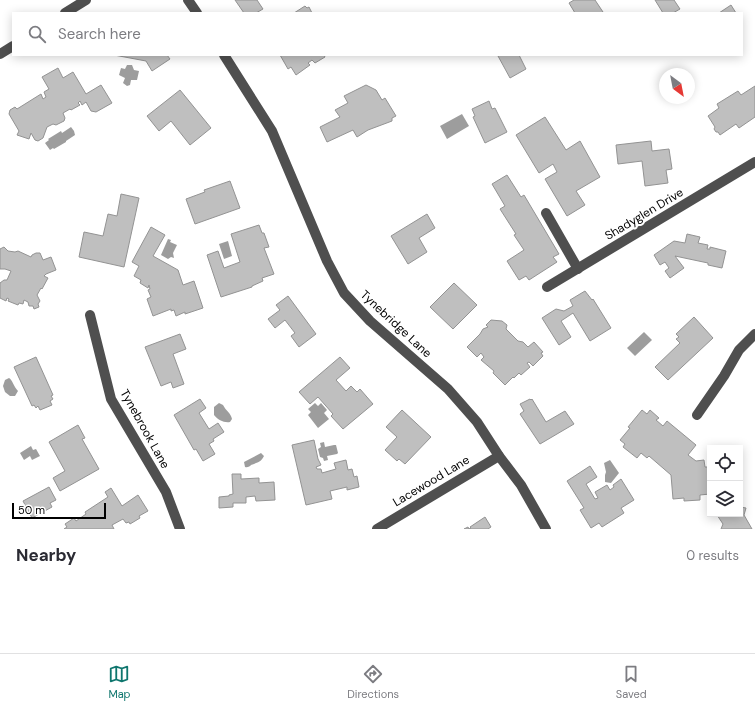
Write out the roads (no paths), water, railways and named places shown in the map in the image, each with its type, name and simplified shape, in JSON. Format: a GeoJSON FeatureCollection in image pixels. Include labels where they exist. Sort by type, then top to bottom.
{"type":"FeatureCollection","features":[{"type":"Feature","properties":{"kind":"street"},"geometry":{"type":"LineString","coordinates":[[67,12],[86,0]]}},
{"type":"Feature","properties":{"kind":"street"},"geometry":{"type":"LineString","coordinates":[[188,0],[195,12]]}},
{"type":"Feature","properties":{"kind":"street"},"geometry":{"type":"LineString","coordinates":[[0,54],[12,47]]}},
{"type":"Feature","properties":{"kind":"street","name":"Tynebridge Lane"},"geometry":{"type":"LineString","coordinates":[[225,56],[272,132],[327,261],[344,293],[370,321],[448,389],[477,422],[499,456],[521,485],[546,529]]}},
{"type":"Feature","properties":{"kind":"street","name":"Shadyglen Drive"},"geometry":{"type":"LineString","coordinates":[[547,288],[755,162]]}},
{"type":"Feature","properties":{"kind":"street"},"geometry":{"type":"LineString","coordinates":[[546,213],[578,269]]}},
{"type":"Feature","properties":{"kind":"street","name":"Tynebrook Lane"},"geometry":{"type":"LineString","coordinates":[[90,315],[111,399],[166,492],[180,529]]}},
{"type":"Feature","properties":{"kind":"street"},"geometry":{"type":"LineString","coordinates":[[697,415],[724,376],[739,350],[755,334]]}},
{"type":"Feature","properties":{"kind":"street","name":"Lacewood Lane"},"geometry":{"type":"LineString","coordinates":[[377,529],[499,456]]}}]}
